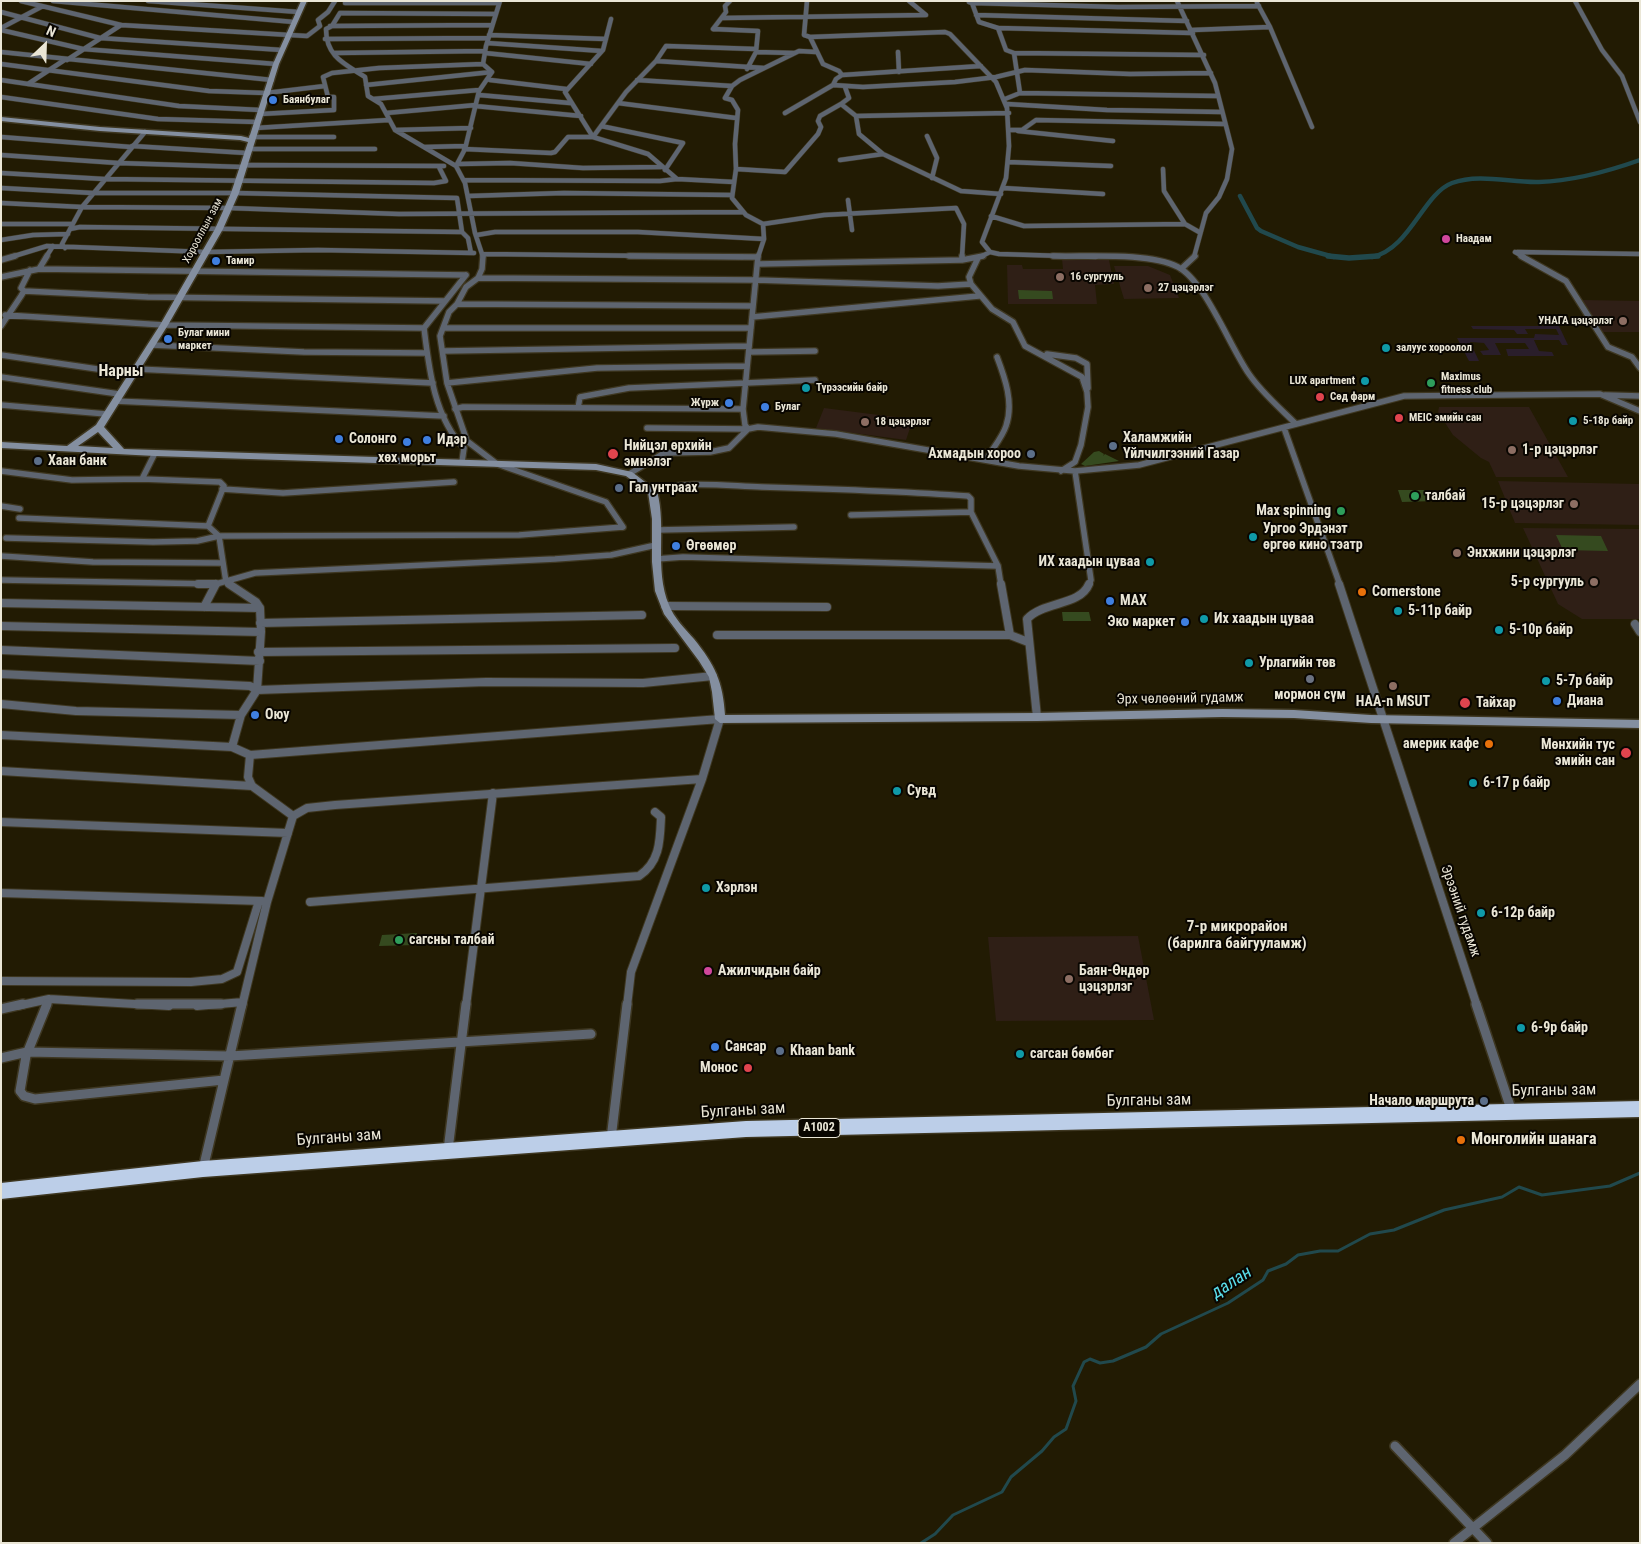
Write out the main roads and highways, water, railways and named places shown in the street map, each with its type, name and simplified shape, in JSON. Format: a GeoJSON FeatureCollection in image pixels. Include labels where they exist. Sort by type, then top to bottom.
{"type":"FeatureCollection","features":[{"type":"Feature","properties":{"kind":"highway","name":"Булганы зам"},"geometry":{"type":"LineString","coordinates":[[1,1191],[204,1168],[746,1129],[1640,1110]]}},
{"type":"Feature","properties":{"kind":"main road","name":"Хорооллын зам"},"geometry":{"type":"LineString","coordinates":[[70,448],[99,427],[152,345],[219,229],[235,193],[276,64],[304,1]]}},
{"type":"Feature","properties":{"kind":"main road"},"geometry":{"type":"LineString","coordinates":[[1,119],[145,132],[241,138],[249,145]]}},
{"type":"Feature","properties":{"kind":"main road"},"geometry":{"type":"LineString","coordinates":[[99,427],[120,450]]}},
{"type":"Feature","properties":{"kind":"main road"},"geometry":{"type":"LineString","coordinates":[[1,444],[120,450]]}},
{"type":"Feature","properties":{"kind":"main road","name":"Эрх чөлөөний гудамж"},"geometry":{"type":"LineString","coordinates":[[120,450],[155,453],[596,467],[629,474],[652,491],[657,530],[656,559],[659,589],[665,606],[713,676],[720,718],[1038,717],[1222,712],[1382,719],[1640,724]]}},
{"type":"Feature","properties":{"kind":"waterway"},"geometry":{"type":"LineString","coordinates":[[1374,256],[1385,252],[1396,244],[1433,198],[1452,183],[1473,179],[1528,182],[1565,180],[1603,172],[1640,160]]}},
{"type":"Feature","properties":{"kind":"waterway"},"geometry":{"type":"LineString","coordinates":[[1240,196],[1257,228],[1261,231],[1298,247],[1332,256]]}},
{"type":"Feature","properties":{"kind":"waterway"},"geometry":{"type":"LineString","coordinates":[[1332,256],[1349,258],[1374,256]]}},
{"type":"Feature","properties":{"kind":"waterway"},"geometry":{"type":"LineString","coordinates":[[1374,256],[1378,256]]}},
{"type":"Feature","properties":{"kind":"waterway","name":"далан"},"geometry":{"type":"LineString","coordinates":[[921,1543],[935,1534],[953,1515],[1002,1492],[1011,1477],[1042,1451],[1054,1437],[1066,1429],[1076,1401],[1073,1386],[1084,1362],[1090,1359],[1100,1363],[1113,1361],[1146,1347],[1161,1334],[1228,1303],[1263,1280],[1268,1271],[1286,1264],[1298,1255],[1320,1251],[1338,1251],[1370,1234],[1394,1230],[1444,1210],[1502,1197],[1519,1187],[1542,1195],[1610,1186],[1640,1173]]}},
{"type":"Feature","properties":{"kind":"place","name":"Баянбулаг"},"geometry":{"type":"Point","coordinates":[273,100]}},
{"type":"Feature","properties":{"kind":"place","name":"Наадам"},"geometry":{"type":"Point","coordinates":[1446,239]}},
{"type":"Feature","properties":{"kind":"place","name":"Тамир"},"geometry":{"type":"Point","coordinates":[216,261]}},
{"type":"Feature","properties":{"kind":"place","name":"16 сургууль"},"geometry":{"type":"Point","coordinates":[1060,277]}},
{"type":"Feature","properties":{"kind":"place","name":"27 цэцэрлэг"},"geometry":{"type":"Point","coordinates":[1148,288]}},
{"type":"Feature","properties":{"kind":"place","name":"УНАГА цэцэрлэг"},"geometry":{"type":"Point","coordinates":[1623,321]}},
{"type":"Feature","properties":{"kind":"place","name":"Булаг мини маркет"},"geometry":{"type":"Point","coordinates":[168,339]}},
{"type":"Feature","properties":{"kind":"place","name":"залуус хороолол"},"geometry":{"type":"Point","coordinates":[1386,348]}},
{"type":"Feature","properties":{"kind":"place","name":"LUX apartment"},"geometry":{"type":"Point","coordinates":[1365,381]}},
{"type":"Feature","properties":{"kind":"place","name":"Maximus fitness club"},"geometry":{"type":"Point","coordinates":[1431,383]}},
{"type":"Feature","properties":{"kind":"place","name":"Түрээсийн байр"},"geometry":{"type":"Point","coordinates":[806,388]}},
{"type":"Feature","properties":{"kind":"place","name":"Сөд фарм"},"geometry":{"type":"Point","coordinates":[1320,397]}},
{"type":"Feature","properties":{"kind":"place","name":"Жүрж"},"geometry":{"type":"Point","coordinates":[729,403]}},
{"type":"Feature","properties":{"kind":"place","name":"Булаг"},"geometry":{"type":"Point","coordinates":[765,407]}},
{"type":"Feature","properties":{"kind":"place","name":"MEIC эмийн сан"},"geometry":{"type":"Point","coordinates":[1399,418]}},
{"type":"Feature","properties":{"kind":"place","name":"5-18р байр"},"geometry":{"type":"Point","coordinates":[1573,421]}},
{"type":"Feature","properties":{"kind":"place","name":"18 цэцэрлэг"},"geometry":{"type":"Point","coordinates":[865,422]}},
{"type":"Feature","properties":{"kind":"place","name":"Солонго"},"geometry":{"type":"Point","coordinates":[339,439]}},
{"type":"Feature","properties":{"kind":"place","name":"Идэр"},"geometry":{"type":"Point","coordinates":[427,440]}},
{"type":"Feature","properties":{"kind":"place","name":"хөх морьт"},"geometry":{"type":"Point","coordinates":[407,442]}},
{"type":"Feature","properties":{"kind":"place","name":"Халамжийн Үйлчилгээний Газар"},"geometry":{"type":"Point","coordinates":[1113,446]}},
{"type":"Feature","properties":{"kind":"place","name":"1-р цэцэрлэг"},"geometry":{"type":"Point","coordinates":[1512,450]}},
{"type":"Feature","properties":{"kind":"place","name":"Нийцэл өрхийн эмнэлэг"},"geometry":{"type":"Point","coordinates":[613,454]}},
{"type":"Feature","properties":{"kind":"place","name":"Ахмадын хороо"},"geometry":{"type":"Point","coordinates":[1031,454]}},
{"type":"Feature","properties":{"kind":"place","name":"Хаан банк"},"geometry":{"type":"Point","coordinates":[38,461]}},
{"type":"Feature","properties":{"kind":"place","name":"Гал унтраах"},"geometry":{"type":"Point","coordinates":[619,488]}},
{"type":"Feature","properties":{"kind":"place","name":"талбай"},"geometry":{"type":"Point","coordinates":[1415,496]}},
{"type":"Feature","properties":{"kind":"place","name":"15-р цэцэрлэг"},"geometry":{"type":"Point","coordinates":[1574,504]}},
{"type":"Feature","properties":{"kind":"place","name":"Max spinning"},"geometry":{"type":"Point","coordinates":[1341,511]}},
{"type":"Feature","properties":{"kind":"place","name":"Ургоо Эрдэнэт өргөө кино тэатр"},"geometry":{"type":"Point","coordinates":[1253,537]}},
{"type":"Feature","properties":{"kind":"place","name":"Өгөөмөр"},"geometry":{"type":"Point","coordinates":[676,546]}},
{"type":"Feature","properties":{"kind":"place","name":"Энхжини цэцэрлэг"},"geometry":{"type":"Point","coordinates":[1457,553]}},
{"type":"Feature","properties":{"kind":"place","name":"ИХ хаадын цуваа"},"geometry":{"type":"Point","coordinates":[1150,562]}},
{"type":"Feature","properties":{"kind":"place","name":"5-р сургууль"},"geometry":{"type":"Point","coordinates":[1594,582]}},
{"type":"Feature","properties":{"kind":"place","name":"Cornerstone"},"geometry":{"type":"Point","coordinates":[1362,592]}},
{"type":"Feature","properties":{"kind":"place","name":"МАХ"},"geometry":{"type":"Point","coordinates":[1110,601]}},
{"type":"Feature","properties":{"kind":"place","name":"5-11р байр"},"geometry":{"type":"Point","coordinates":[1398,611]}},
{"type":"Feature","properties":{"kind":"place","name":"Их хаадын цуваа"},"geometry":{"type":"Point","coordinates":[1204,619]}},
{"type":"Feature","properties":{"kind":"place","name":"Эко маркет"},"geometry":{"type":"Point","coordinates":[1185,622]}},
{"type":"Feature","properties":{"kind":"place","name":"5-10р байр"},"geometry":{"type":"Point","coordinates":[1499,630]}},
{"type":"Feature","properties":{"kind":"place","name":"Урлагийн төв"},"geometry":{"type":"Point","coordinates":[1249,663]}},
{"type":"Feature","properties":{"kind":"place","name":"мормон сүм"},"geometry":{"type":"Point","coordinates":[1310,679]}},
{"type":"Feature","properties":{"kind":"place","name":"5-7р байр"},"geometry":{"type":"Point","coordinates":[1546,681]}},
{"type":"Feature","properties":{"kind":"place","name":"HAA-n MSUT"},"geometry":{"type":"Point","coordinates":[1393,686]}},
{"type":"Feature","properties":{"kind":"place","name":"Диана"},"geometry":{"type":"Point","coordinates":[1557,701]}},
{"type":"Feature","properties":{"kind":"place","name":"Тайхар"},"geometry":{"type":"Point","coordinates":[1465,703]}},
{"type":"Feature","properties":{"kind":"place","name":"Оюу"},"geometry":{"type":"Point","coordinates":[255,715]}},
{"type":"Feature","properties":{"kind":"place","name":"америк кафе"},"geometry":{"type":"Point","coordinates":[1489,744]}},
{"type":"Feature","properties":{"kind":"place","name":"Мөнхийн тус эмийн сан"},"geometry":{"type":"Point","coordinates":[1626,753]}},
{"type":"Feature","properties":{"kind":"place","name":"6-17 р байр"},"geometry":{"type":"Point","coordinates":[1473,783]}},
{"type":"Feature","properties":{"kind":"place","name":"Сувд"},"geometry":{"type":"Point","coordinates":[897,791]}},
{"type":"Feature","properties":{"kind":"place","name":"Хэрлэн"},"geometry":{"type":"Point","coordinates":[706,888]}},
{"type":"Feature","properties":{"kind":"place","name":"6-12р байр"},"geometry":{"type":"Point","coordinates":[1481,913]}},
{"type":"Feature","properties":{"kind":"place","name":"сагсны талбай"},"geometry":{"type":"Point","coordinates":[399,940]}},
{"type":"Feature","properties":{"kind":"place","name":"Ажилчидын байр"},"geometry":{"type":"Point","coordinates":[708,971]}},
{"type":"Feature","properties":{"kind":"place","name":"Баян-Өндөр цэцэрлэг"},"geometry":{"type":"Point","coordinates":[1069,979]}},
{"type":"Feature","properties":{"kind":"place","name":"6-9р байр"},"geometry":{"type":"Point","coordinates":[1521,1028]}},
{"type":"Feature","properties":{"kind":"place","name":"Сансар"},"geometry":{"type":"Point","coordinates":[715,1047]}},
{"type":"Feature","properties":{"kind":"place","name":"Khaan bank"},"geometry":{"type":"Point","coordinates":[780,1051]}},
{"type":"Feature","properties":{"kind":"place","name":"сагсан бөмбөг"},"geometry":{"type":"Point","coordinates":[1020,1054]}},
{"type":"Feature","properties":{"kind":"place","name":"Монос"},"geometry":{"type":"Point","coordinates":[748,1068]}},
{"type":"Feature","properties":{"kind":"place","name":"Начало маршрута"},"geometry":{"type":"Point","coordinates":[1484,1101]}},
{"type":"Feature","properties":{"kind":"place","name":"Монголийн шанага"},"geometry":{"type":"Point","coordinates":[1461,1140]}},
{"type":"Feature","properties":{"kind":"district","name":"Нарны"},"geometry":{"type":"Point","coordinates":[121,372]}},
{"type":"Feature","properties":{"kind":"district","name":"7-р микрорайон (барилга байгууламж)"},"geometry":{"type":"Point","coordinates":[1237,936]}}]}
